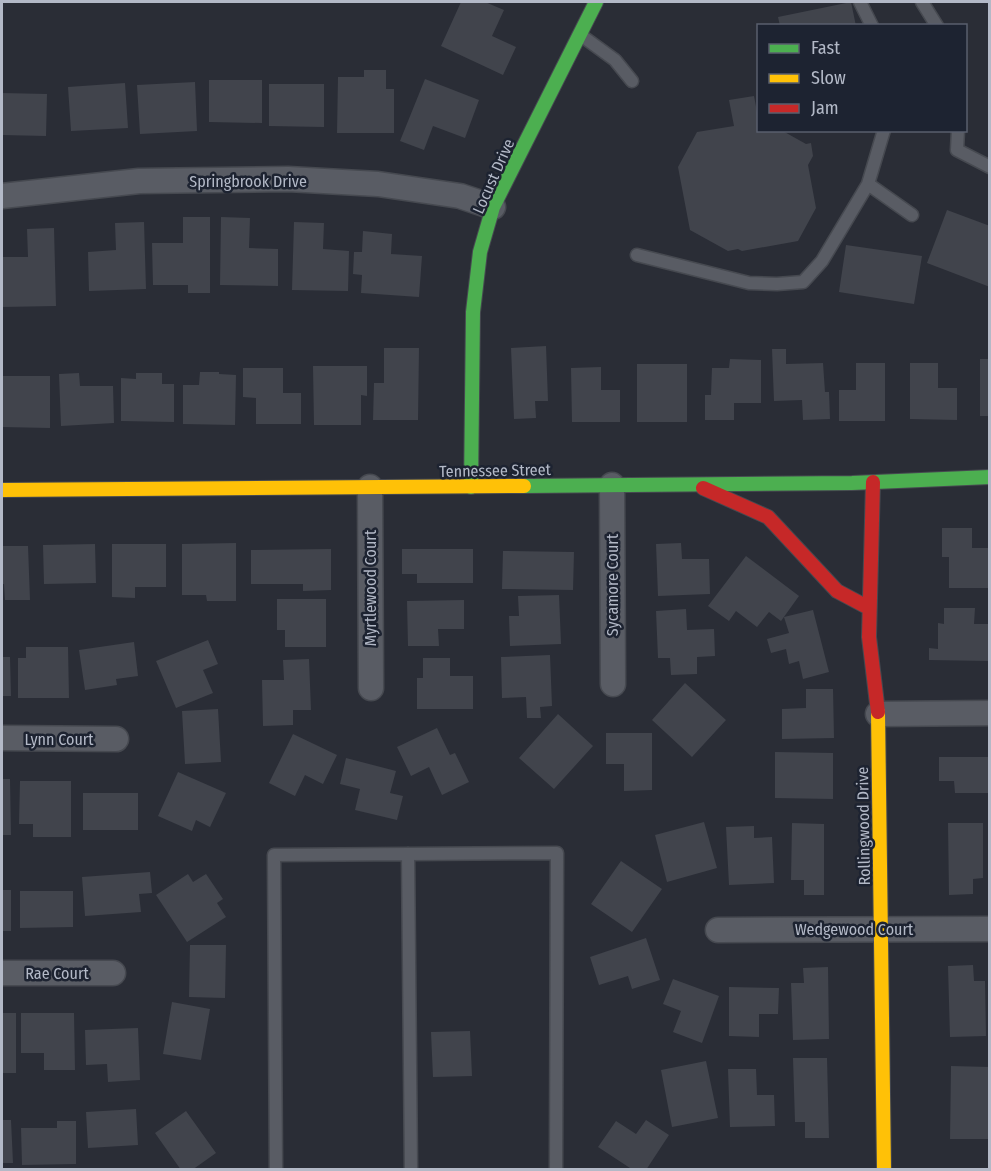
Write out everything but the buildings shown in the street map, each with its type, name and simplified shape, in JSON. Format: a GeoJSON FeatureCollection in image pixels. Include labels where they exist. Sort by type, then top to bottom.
{"type":"FeatureCollection","features":[{"type":"Feature","properties":{"kind":"street","name":"Locust Drive"},"geometry":{"type":"LineString","coordinates":[[471,487],[473,312],[480,252],[494,207],[596,2]]}},
{"type":"Feature","properties":{"kind":"street","name":"Springbrook Drive"},"geometry":{"type":"LineString","coordinates":[[2,196],[139,181],[288,179],[378,184],[460,196],[494,207]]}},
{"type":"Feature","properties":{"kind":"street","name":"Tennessee Street"},"geometry":{"type":"LineString","coordinates":[[2,490],[873,482],[990,477]]}},
{"type":"Feature","properties":{"kind":"street","name":"Rollingwood Drive"},"geometry":{"type":"LineString","coordinates":[[873,482],[869,637],[878,714],[884,1170]]}},
{"type":"Feature","properties":{"kind":"street"},"geometry":{"type":"LineString","coordinates":[[694,484],[768,517],[837,591],[869,608]]}},
{"type":"Feature","properties":{"kind":"street","name":"Sycamore Court"},"geometry":{"type":"LineString","coordinates":[[612,485],[612,684]]}},
{"type":"Feature","properties":{"kind":"street","name":"Myrtlewood Court"},"geometry":{"type":"LineString","coordinates":[[369,487],[371,688]]}},
{"type":"Feature","properties":{"kind":"street"},"geometry":{"type":"LineString","coordinates":[[878,714],[990,713]]}},
{"type":"Feature","properties":{"kind":"street","name":"Lynn Court"},"geometry":{"type":"LineString","coordinates":[[2,738],[116,739]]}},
{"type":"Feature","properties":{"kind":"street","name":"Wedgewood Court"},"geometry":{"type":"LineString","coordinates":[[718,930],[990,929]]}},
{"type":"Feature","properties":{"kind":"street","name":"Rae Court"},"geometry":{"type":"LineString","coordinates":[[2,973],[113,973]]}},
{"type":"Feature","properties":{"kind":"lane"},"geometry":{"type":"LineString","coordinates":[[860,2],[871,24]]}},
{"type":"Feature","properties":{"kind":"lane"},"geometry":{"type":"LineString","coordinates":[[922,2],[936,24]]}},
{"type":"Feature","properties":{"kind":"lane"},"geometry":{"type":"LineString","coordinates":[[580,34],[615,60],[632,81]]}},
{"type":"Feature","properties":{"kind":"lane"},"geometry":{"type":"LineString","coordinates":[[637,255],[749,283],[803,282],[822,261],[868,184],[883,132]]}},
{"type":"Feature","properties":{"kind":"lane"},"geometry":{"type":"LineString","coordinates":[[958,132],[957,150],[990,167]]}},
{"type":"Feature","properties":{"kind":"lane"},"geometry":{"type":"LineString","coordinates":[[868,184],[912,215]]}},
{"type":"Feature","properties":{"kind":"lane"},"geometry":{"type":"LineString","coordinates":[[276,1170],[274,855],[557,853],[556,1170]]}},
{"type":"Feature","properties":{"kind":"lane"},"geometry":{"type":"LineString","coordinates":[[408,854],[411,1170]]}},
{"type":"Feature","properties":{"kind":"traffic: fast"},"geometry":{"type":"LineString","coordinates":[[471,487],[473,312],[480,252],[493,207],[596,2]]}},
{"type":"Feature","properties":{"kind":"traffic: fast"},"geometry":{"type":"LineString","coordinates":[[524,486],[852,483],[990,477]]}},
{"type":"Feature","properties":{"kind":"traffic: slow"},"geometry":{"type":"LineString","coordinates":[[2,490],[524,486]]}},
{"type":"Feature","properties":{"kind":"traffic: slow"},"geometry":{"type":"LineString","coordinates":[[878,712],[884,1170]]}},
{"type":"Feature","properties":{"kind":"traffic: jam"},"geometry":{"type":"LineString","coordinates":[[873,482],[869,637],[878,712]]}},
{"type":"Feature","properties":{"kind":"traffic: jam"},"geometry":{"type":"LineString","coordinates":[[703,488],[768,517],[837,591],[869,608]]}}]}
